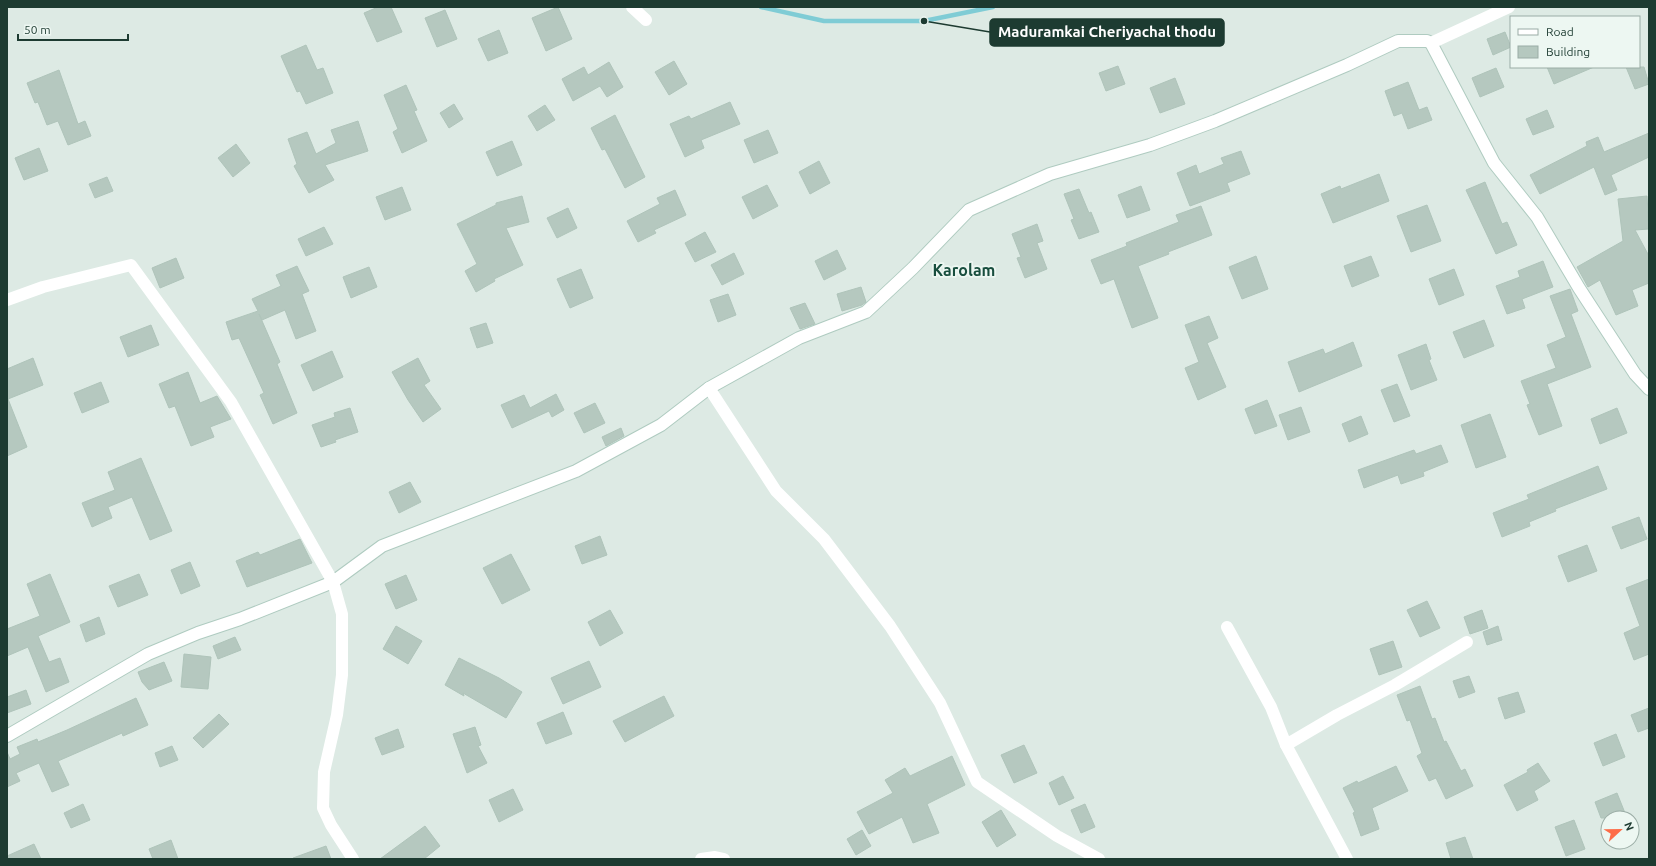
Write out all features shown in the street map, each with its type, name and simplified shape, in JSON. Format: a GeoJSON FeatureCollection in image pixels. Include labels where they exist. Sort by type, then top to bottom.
{"type":"FeatureCollection","features":[{"type":"Feature","properties":{"kind":"street"},"geometry":{"type":"LineString","coordinates":[[632,7],[646,20]]}},
{"type":"Feature","properties":{"kind":"street"},"geometry":{"type":"LineString","coordinates":[[1431,43],[1508,7]]}},
{"type":"Feature","properties":{"kind":"street"},"geometry":{"type":"LineString","coordinates":[[7,736],[148,654],[198,633],[240,619],[333,582],[382,546],[576,471],[661,425],[709,388],[799,338],[866,312],[913,268],[969,210],[1050,174],[1150,145],[1215,121],[1347,65],[1398,41],[1427,41],[1431,43],[1494,163],[1537,217],[1579,288],[1635,374],[1649,389]]}},
{"type":"Feature","properties":{"kind":"street"},"geometry":{"type":"LineString","coordinates":[[7,300],[44,287],[131,265],[231,402],[333,582],[342,614],[342,675],[337,715],[324,772],[323,808],[331,825],[353,859]]}},
{"type":"Feature","properties":{"kind":"street"},"geometry":{"type":"LineString","coordinates":[[709,388],[776,491],[824,539],[890,626],[940,703],[977,782],[1057,836],[1099,859]]}},
{"type":"Feature","properties":{"kind":"street"},"geometry":{"type":"LineString","coordinates":[[1227,627],[1270,707],[1286,745],[1347,859]]}},
{"type":"Feature","properties":{"kind":"street"},"geometry":{"type":"LineString","coordinates":[[1286,745],[1337,715],[1395,685],[1467,642]]}},
{"type":"Feature","properties":{"kind":"street"},"geometry":{"type":"LineString","coordinates":[[701,859],[715,856],[724,859]]}},
{"type":"Feature","properties":{"kind":"building"},"geometry":{"type":"Polygon","coordinates":[[[378,7],[391,7],[402,32],[377,42],[364,13],[378,7]]]}},
{"type":"Feature","properties":{"kind":"building"},"geometry":{"type":"Polygon","coordinates":[[[558,7],[572,39],[546,51],[532,18],[558,7]]]}},
{"type":"Feature","properties":{"kind":"building"},"geometry":{"type":"Polygon","coordinates":[[[445,10],[457,39],[437,47],[425,18],[445,10]]]}},
{"type":"Feature","properties":{"kind":"building"},"geometry":{"type":"Polygon","coordinates":[[[499,30],[508,53],[488,61],[478,39],[499,30]]]}},
{"type":"Feature","properties":{"kind":"building"},"geometry":{"type":"Polygon","coordinates":[[[1505,32],[1510,47],[1493,55],[1487,39],[1505,32]]]}},
{"type":"Feature","properties":{"kind":"building"},"geometry":{"type":"Polygon","coordinates":[[[306,45],[317,70],[323,68],[333,93],[306,104],[300,91],[297,92],[281,56],[306,45]]]}},
{"type":"Feature","properties":{"kind":"building"},"geometry":{"type":"Polygon","coordinates":[[[674,61],[687,84],[669,95],[655,72],[674,61]]]}},
{"type":"Feature","properties":{"kind":"building"},"geometry":{"type":"Polygon","coordinates":[[[609,62],[623,87],[607,97],[600,86],[573,101],[562,79],[584,67],[588,75],[609,62]]]}},
{"type":"Feature","properties":{"kind":"building"},"geometry":{"type":"Polygon","coordinates":[[[1118,66],[1125,84],[1106,91],[1099,73],[1118,66]]]}},
{"type":"Feature","properties":{"kind":"building"},"geometry":{"type":"Polygon","coordinates":[[[1644,67],[1649,84],[1635,89],[1626,68],[1644,67]]]}},
{"type":"Feature","properties":{"kind":"building"},"geometry":{"type":"Polygon","coordinates":[[[1496,68],[1504,87],[1480,97],[1472,78],[1496,68]]]}},
{"type":"Feature","properties":{"kind":"building"},"geometry":{"type":"Polygon","coordinates":[[[1547,68],[1592,68],[1554,84],[1547,68]]]}},
{"type":"Feature","properties":{"kind":"building"},"geometry":{"type":"Polygon","coordinates":[[[59,70],[78,124],[85,121],[91,136],[68,145],[58,121],[47,125],[38,102],[35,103],[27,83],[59,70]]]}},
{"type":"Feature","properties":{"kind":"building"},"geometry":{"type":"Polygon","coordinates":[[[1175,78],[1185,104],[1160,113],[1150,88],[1175,78]]]}},
{"type":"Feature","properties":{"kind":"building"},"geometry":{"type":"Polygon","coordinates":[[[1408,82],[1419,110],[1427,107],[1432,120],[1408,129],[1402,113],[1394,116],[1385,91],[1408,82]]]}},
{"type":"Feature","properties":{"kind":"building"},"geometry":{"type":"Polygon","coordinates":[[[406,85],[417,110],[414,111],[427,141],[402,153],[393,132],[398,129],[384,95],[406,85]]]}},
{"type":"Feature","properties":{"kind":"building"},"geometry":{"type":"Polygon","coordinates":[[[730,102],[740,124],[701,140],[704,148],[685,157],[670,124],[689,116],[691,119],[730,102]]]}},
{"type":"Feature","properties":{"kind":"building"},"geometry":{"type":"Polygon","coordinates":[[[454,104],[463,119],[449,128],[440,113],[454,104]]]}},
{"type":"Feature","properties":{"kind":"building"},"geometry":{"type":"Polygon","coordinates":[[[545,105],[555,120],[537,131],[528,116],[545,105]]]}},
{"type":"Feature","properties":{"kind":"building"},"geometry":{"type":"Polygon","coordinates":[[[1547,110],[1554,127],[1533,135],[1526,119],[1547,110]]]}},
{"type":"Feature","properties":{"kind":"building"},"geometry":{"type":"Polygon","coordinates":[[[615,115],[645,177],[625,188],[605,149],[602,150],[591,128],[615,115]]]}},
{"type":"Feature","properties":{"kind":"building"},"geometry":{"type":"Polygon","coordinates":[[[358,121],[368,151],[325,165],[334,180],[309,193],[294,166],[297,164],[288,139],[307,132],[316,154],[336,143],[331,130],[358,121]]]}},
{"type":"Feature","properties":{"kind":"building"},"geometry":{"type":"Polygon","coordinates":[[[768,130],[778,153],[754,163],[744,140],[768,130]]]}},
{"type":"Feature","properties":{"kind":"building"},"geometry":{"type":"Polygon","coordinates":[[[1649,133],[1649,157],[1611,175],[1617,190],[1605,195],[1594,167],[1540,194],[1530,175],[1587,146],[1586,142],[1598,137],[1604,152],[1649,133]]]}},
{"type":"Feature","properties":{"kind":"building"},"geometry":{"type":"Polygon","coordinates":[[[512,141],[522,165],[497,176],[486,152],[512,141]]]}},
{"type":"Feature","properties":{"kind":"building"},"geometry":{"type":"Polygon","coordinates":[[[236,144],[250,163],[233,177],[218,158],[236,144]]]}},
{"type":"Feature","properties":{"kind":"building"},"geometry":{"type":"Polygon","coordinates":[[[39,148],[48,171],[24,180],[15,158],[39,148]]]}},
{"type":"Feature","properties":{"kind":"building"},"geometry":{"type":"Polygon","coordinates":[[[1241,151],[1250,174],[1227,183],[1230,191],[1190,206],[1177,173],[1196,165],[1199,174],[1224,164],[1221,158],[1241,151]]]}},
{"type":"Feature","properties":{"kind":"building"},"geometry":{"type":"Polygon","coordinates":[[[819,161],[830,183],[810,194],[799,172],[819,161]]]}},
{"type":"Feature","properties":{"kind":"building"},"geometry":{"type":"Polygon","coordinates":[[[1379,174],[1389,201],[1333,223],[1321,194],[1340,186],[1341,189],[1379,174]]]}},
{"type":"Feature","properties":{"kind":"building"},"geometry":{"type":"Polygon","coordinates":[[[107,177],[113,191],[95,198],[89,184],[107,177]]]}},
{"type":"Feature","properties":{"kind":"building"},"geometry":{"type":"Polygon","coordinates":[[[1485,182],[1502,224],[1507,222],[1517,245],[1496,254],[1466,190],[1485,182]]]}},
{"type":"Feature","properties":{"kind":"building"},"geometry":{"type":"Polygon","coordinates":[[[767,185],[778,206],[753,219],[742,197],[767,185]]]}},
{"type":"Feature","properties":{"kind":"building"},"geometry":{"type":"Polygon","coordinates":[[[1141,186],[1150,210],[1127,218],[1118,195],[1141,186]]]}},
{"type":"Feature","properties":{"kind":"building"},"geometry":{"type":"Polygon","coordinates":[[[402,187],[411,210],[385,220],[376,197],[402,187]]]}},
{"type":"Feature","properties":{"kind":"building"},"geometry":{"type":"Polygon","coordinates":[[[1079,189],[1099,232],[1079,239],[1071,220],[1074,219],[1064,194],[1079,189]]]}},
{"type":"Feature","properties":{"kind":"building"},"geometry":{"type":"Polygon","coordinates":[[[675,190],[686,215],[654,230],[656,233],[638,242],[627,221],[660,204],[657,198],[675,190]]]}},
{"type":"Feature","properties":{"kind":"building"},"geometry":{"type":"Polygon","coordinates":[[[522,196],[529,222],[506,228],[523,265],[494,279],[495,281],[476,292],[465,271],[477,264],[457,224],[496,205],[496,203],[522,196]]]}},
{"type":"Feature","properties":{"kind":"building"},"geometry":{"type":"Polygon","coordinates":[[[1647,196],[1649,229],[1635,230],[1649,256],[1649,283],[1632,290],[1638,306],[1616,315],[1600,280],[1588,287],[1577,267],[1623,241],[1618,199],[1647,196]]]}},
{"type":"Feature","properties":{"kind":"building"},"geometry":{"type":"Polygon","coordinates":[[[1427,205],[1441,241],[1411,252],[1397,216],[1427,205]]]}},
{"type":"Feature","properties":{"kind":"building"},"geometry":{"type":"Polygon","coordinates":[[[1201,206],[1212,235],[1168,252],[1169,254],[1138,266],[1158,318],[1132,328],[1114,279],[1101,284],[1091,260],[1127,246],[1126,243],[1179,222],[1176,215],[1201,206]]]}},
{"type":"Feature","properties":{"kind":"building"},"geometry":{"type":"Polygon","coordinates":[[[568,208],[577,228],[557,238],[547,218],[568,208]]]}},
{"type":"Feature","properties":{"kind":"building"},"geometry":{"type":"Polygon","coordinates":[[[1037,224],[1043,241],[1037,243],[1047,269],[1025,278],[1017,258],[1021,257],[1012,234],[1037,224]]]}},
{"type":"Feature","properties":{"kind":"building"},"geometry":{"type":"Polygon","coordinates":[[[324,227],[333,244],[306,256],[298,239],[324,227]]]}},
{"type":"Feature","properties":{"kind":"building"},"geometry":{"type":"Polygon","coordinates":[[[705,232],[716,252],[695,262],[685,243],[705,232]]]}},
{"type":"Feature","properties":{"kind":"building"},"geometry":{"type":"Polygon","coordinates":[[[837,250],[846,269],[824,280],[815,261],[837,250]]]}},
{"type":"Feature","properties":{"kind":"building"},"geometry":{"type":"Polygon","coordinates":[[[734,253],[744,274],[722,285],[711,265],[734,253]]]}},
{"type":"Feature","properties":{"kind":"building"},"geometry":{"type":"Polygon","coordinates":[[[1256,256],[1268,289],[1242,299],[1229,267],[1256,256]]]}},
{"type":"Feature","properties":{"kind":"building"},"geometry":{"type":"Polygon","coordinates":[[[1371,256],[1379,276],[1352,287],[1344,266],[1371,256]]]}},
{"type":"Feature","properties":{"kind":"building"},"geometry":{"type":"Polygon","coordinates":[[[176,258],[184,278],[160,288],[152,268],[176,258]]]}},
{"type":"Feature","properties":{"kind":"building"},"geometry":{"type":"Polygon","coordinates":[[[1543,261],[1553,287],[1522,299],[1525,308],[1507,314],[1496,286],[1520,277],[1518,271],[1543,261]]]}},
{"type":"Feature","properties":{"kind":"building"},"geometry":{"type":"Polygon","coordinates":[[[297,266],[309,291],[302,294],[316,331],[296,339],[285,310],[262,320],[259,314],[280,362],[277,364],[297,413],[273,424],[260,395],[264,393],[239,338],[232,340],[226,322],[258,311],[252,299],[281,286],[276,275],[297,266]]]}},
{"type":"Feature","properties":{"kind":"building"},"geometry":{"type":"Polygon","coordinates":[[[369,267],[377,287],[351,298],[343,277],[369,267]]]}},
{"type":"Feature","properties":{"kind":"building"},"geometry":{"type":"Polygon","coordinates":[[[581,269],[593,298],[570,308],[557,279],[581,269]]]}},
{"type":"Feature","properties":{"kind":"building"},"geometry":{"type":"Polygon","coordinates":[[[1454,269],[1464,295],[1439,305],[1429,279],[1454,269]]]}},
{"type":"Feature","properties":{"kind":"building"},"geometry":{"type":"Polygon","coordinates":[[[861,287],[866,302],[862,305],[842,311],[837,294],[861,287]]]}},
{"type":"Feature","properties":{"kind":"building"},"geometry":{"type":"Polygon","coordinates":[[[1570,289],[1578,311],[1571,314],[1591,367],[1547,384],[1562,426],[1539,435],[1527,405],[1530,404],[1521,381],[1556,368],[1547,345],[1566,337],[1550,296],[1570,289]]]}},
{"type":"Feature","properties":{"kind":"building"},"geometry":{"type":"Polygon","coordinates":[[[728,294],[736,315],[718,322],[710,300],[728,294]]]}},
{"type":"Feature","properties":{"kind":"building"},"geometry":{"type":"Polygon","coordinates":[[[805,303],[815,324],[800,329],[790,308],[805,303]]]}},
{"type":"Feature","properties":{"kind":"building"},"geometry":{"type":"Polygon","coordinates":[[[1209,316],[1218,338],[1207,343],[1226,387],[1198,400],[1185,368],[1199,362],[1185,325],[1209,316]]]}},
{"type":"Feature","properties":{"kind":"building"},"geometry":{"type":"Polygon","coordinates":[[[1484,320],[1494,346],[1464,358],[1453,332],[1484,320]]]}},
{"type":"Feature","properties":{"kind":"building"},"geometry":{"type":"Polygon","coordinates":[[[486,323],[493,343],[477,348],[470,328],[486,323]]]}},
{"type":"Feature","properties":{"kind":"building"},"geometry":{"type":"Polygon","coordinates":[[[151,325],[159,345],[128,357],[120,337],[151,325]]]}},
{"type":"Feature","properties":{"kind":"building"},"geometry":{"type":"Polygon","coordinates":[[[1353,342],[1362,366],[1299,392],[1288,362],[1323,349],[1325,354],[1353,342]]]}},
{"type":"Feature","properties":{"kind":"building"},"geometry":{"type":"Polygon","coordinates":[[[1426,344],[1431,359],[1429,360],[1437,380],[1411,390],[1398,355],[1426,344]]]}},
{"type":"Feature","properties":{"kind":"building"},"geometry":{"type":"Polygon","coordinates":[[[332,351],[343,377],[313,391],[301,365],[332,351]]]}},
{"type":"Feature","properties":{"kind":"building"},"geometry":{"type":"Polygon","coordinates":[[[33,358],[43,385],[8,399],[27,447],[7,456],[7,369],[33,358]]]}},
{"type":"Feature","properties":{"kind":"building"},"geometry":{"type":"Polygon","coordinates":[[[418,358],[430,381],[424,385],[441,409],[423,422],[392,372],[418,358]]]}},
{"type":"Feature","properties":{"kind":"building"},"geometry":{"type":"Polygon","coordinates":[[[188,372],[200,403],[217,396],[231,419],[210,427],[214,437],[191,446],[175,406],[169,408],[159,384],[188,372]]]}},
{"type":"Feature","properties":{"kind":"building"},"geometry":{"type":"Polygon","coordinates":[[[101,382],[109,402],[82,413],[74,393],[101,382]]]}},
{"type":"Feature","properties":{"kind":"building"},"geometry":{"type":"Polygon","coordinates":[[[1397,384],[1410,416],[1394,422],[1381,390],[1397,384]]]}},
{"type":"Feature","properties":{"kind":"building"},"geometry":{"type":"Polygon","coordinates":[[[556,394],[564,410],[552,417],[549,411],[512,428],[501,405],[524,395],[530,408],[556,394]]]}},
{"type":"Feature","properties":{"kind":"building"},"geometry":{"type":"Polygon","coordinates":[[[1267,400],[1277,426],[1255,434],[1245,409],[1267,400]]]}},
{"type":"Feature","properties":{"kind":"building"},"geometry":{"type":"Polygon","coordinates":[[[595,403],[605,423],[584,433],[574,413],[595,403]]]}},
{"type":"Feature","properties":{"kind":"building"},"geometry":{"type":"Polygon","coordinates":[[[1301,407],[1310,432],[1288,440],[1279,415],[1301,407]]]}},
{"type":"Feature","properties":{"kind":"building"},"geometry":{"type":"Polygon","coordinates":[[[350,408],[358,432],[335,440],[336,442],[321,447],[312,425],[335,417],[334,413],[350,408]]]}},
{"type":"Feature","properties":{"kind":"building"},"geometry":{"type":"Polygon","coordinates":[[[1617,408],[1627,433],[1600,444],[1591,419],[1617,408]]]}},
{"type":"Feature","properties":{"kind":"building"},"geometry":{"type":"Polygon","coordinates":[[[1490,414],[1506,457],[1476,468],[1461,425],[1490,414]]]}},
{"type":"Feature","properties":{"kind":"building"},"geometry":{"type":"Polygon","coordinates":[[[1361,416],[1368,434],[1349,442],[1342,424],[1361,416]]]}},
{"type":"Feature","properties":{"kind":"building"},"geometry":{"type":"Polygon","coordinates":[[[621,428],[624,436],[606,446],[602,437],[621,428]]]}},
{"type":"Feature","properties":{"kind":"building"},"geometry":{"type":"Polygon","coordinates":[[[1441,445],[1448,462],[1423,472],[1424,476],[1401,484],[1398,475],[1364,488],[1358,470],[1414,450],[1416,454],[1441,445]]]}},
{"type":"Feature","properties":{"kind":"building"},"geometry":{"type":"Polygon","coordinates":[[[141,458],[172,531],[150,540],[132,497],[108,507],[112,518],[92,527],[82,503],[115,490],[108,472],[141,458]]]}},
{"type":"Feature","properties":{"kind":"building"},"geometry":{"type":"Polygon","coordinates":[[[1598,466],[1607,489],[1555,509],[1556,511],[1529,522],[1530,526],[1502,537],[1493,513],[1529,499],[1527,495],[1598,466]]]}},
{"type":"Feature","properties":{"kind":"building"},"geometry":{"type":"Polygon","coordinates":[[[410,482],[421,502],[399,513],[389,492],[410,482]]]}},
{"type":"Feature","properties":{"kind":"building"},"geometry":{"type":"Polygon","coordinates":[[[1639,517],[1647,539],[1621,549],[1612,527],[1639,517]]]}},
{"type":"Feature","properties":{"kind":"building"},"geometry":{"type":"Polygon","coordinates":[[[600,536],[607,555],[582,564],[575,546],[600,536]]]}},
{"type":"Feature","properties":{"kind":"building"},"geometry":{"type":"Polygon","coordinates":[[[300,539],[312,563],[247,587],[236,561],[258,552],[260,555],[300,539]]]}},
{"type":"Feature","properties":{"kind":"building"},"geometry":{"type":"Polygon","coordinates":[[[1587,545],[1597,571],[1568,582],[1558,556],[1587,545]]]}},
{"type":"Feature","properties":{"kind":"building"},"geometry":{"type":"Polygon","coordinates":[[[511,554],[530,590],[502,604],[483,568],[511,554]]]}},
{"type":"Feature","properties":{"kind":"building"},"geometry":{"type":"Polygon","coordinates":[[[190,562],[200,586],[181,594],[171,570],[190,562]]]}},
{"type":"Feature","properties":{"kind":"building"},"geometry":{"type":"Polygon","coordinates":[[[50,574],[70,622],[38,636],[49,662],[60,658],[69,682],[46,692],[28,647],[7,656],[7,629],[40,616],[27,584],[50,574]]]}},
{"type":"Feature","properties":{"kind":"building"},"geometry":{"type":"Polygon","coordinates":[[[139,574],[148,595],[118,607],[109,586],[139,574]]]}},
{"type":"Feature","properties":{"kind":"building"},"geometry":{"type":"Polygon","coordinates":[[[406,575],[417,600],[396,609],[385,584],[406,575]]]}},
{"type":"Feature","properties":{"kind":"building"},"geometry":{"type":"Polygon","coordinates":[[[1649,579],[1649,654],[1634,660],[1624,633],[1640,626],[1626,588],[1649,579]]]}},
{"type":"Feature","properties":{"kind":"building"},"geometry":{"type":"Polygon","coordinates":[[[1427,601],[1440,628],[1420,637],[1407,610],[1427,601]]]}},
{"type":"Feature","properties":{"kind":"building"},"geometry":{"type":"Polygon","coordinates":[[[610,610],[623,633],[600,646],[588,622],[610,610]]]}},
{"type":"Feature","properties":{"kind":"building"},"geometry":{"type":"Polygon","coordinates":[[[1482,610],[1488,628],[1470,634],[1464,617],[1482,610]]]}},
{"type":"Feature","properties":{"kind":"building"},"geometry":{"type":"Polygon","coordinates":[[[99,617],[105,634],[86,642],[80,625],[99,617]]]}},
{"type":"Feature","properties":{"kind":"building"},"geometry":{"type":"Polygon","coordinates":[[[396,626],[422,641],[408,664],[383,649],[396,626]]]}},
{"type":"Feature","properties":{"kind":"building"},"geometry":{"type":"Polygon","coordinates":[[[1498,626],[1502,640],[1487,645],[1483,632],[1498,626]]]}},
{"type":"Feature","properties":{"kind":"building"},"geometry":{"type":"Polygon","coordinates":[[[235,637],[241,650],[218,659],[213,646],[235,637]]]}},
{"type":"Feature","properties":{"kind":"building"},"geometry":{"type":"Polygon","coordinates":[[[1393,641],[1402,667],[1379,675],[1370,649],[1393,641]]]}},
{"type":"Feature","properties":{"kind":"building"},"geometry":{"type":"Polygon","coordinates":[[[184,654],[211,657],[208,689],[181,687],[184,654]]]}},
{"type":"Feature","properties":{"kind":"building"},"geometry":{"type":"Polygon","coordinates":[[[459,658],[499,678],[522,692],[506,718],[463,693],[464,696],[445,685],[459,658]]]}},
{"type":"Feature","properties":{"kind":"building"},"geometry":{"type":"Polygon","coordinates":[[[589,661],[601,687],[563,704],[551,678],[589,661]]]}},
{"type":"Feature","properties":{"kind":"building"},"geometry":{"type":"Polygon","coordinates":[[[164,662],[172,681],[149,690],[142,682],[138,672],[164,662]]]}},
{"type":"Feature","properties":{"kind":"building"},"geometry":{"type":"Polygon","coordinates":[[[1469,676],[1475,692],[1459,698],[1453,681],[1469,676]]]}},
{"type":"Feature","properties":{"kind":"building"},"geometry":{"type":"Polygon","coordinates":[[[1420,686],[1432,719],[1435,718],[1444,742],[1446,741],[1461,771],[1465,769],[1473,786],[1446,799],[1436,778],[1429,781],[1417,756],[1422,753],[1410,720],[1407,721],[1397,695],[1420,686]]]}},
{"type":"Feature","properties":{"kind":"building"},"geometry":{"type":"Polygon","coordinates":[[[26,690],[31,704],[7,713],[7,697],[26,690]]]}},
{"type":"Feature","properties":{"kind":"building"},"geometry":{"type":"Polygon","coordinates":[[[1518,692],[1525,712],[1505,719],[1498,698],[1518,692]]]}},
{"type":"Feature","properties":{"kind":"building"},"geometry":{"type":"Polygon","coordinates":[[[664,696],[674,716],[625,742],[613,721],[664,696]]]}},
{"type":"Feature","properties":{"kind":"building"},"geometry":{"type":"Polygon","coordinates":[[[136,698],[148,725],[123,736],[122,733],[58,761],[69,785],[52,792],[39,763],[16,773],[20,781],[7,787],[7,752],[10,759],[20,754],[17,747],[37,739],[38,742],[136,698]]]}},
{"type":"Feature","properties":{"kind":"building"},"geometry":{"type":"Polygon","coordinates":[[[1649,708],[1649,728],[1638,732],[1631,715],[1649,708]]]}},
{"type":"Feature","properties":{"kind":"building"},"geometry":{"type":"Polygon","coordinates":[[[563,712],[572,734],[546,744],[537,723],[563,712]]]}},
{"type":"Feature","properties":{"kind":"building"},"geometry":{"type":"Polygon","coordinates":[[[219,714],[229,724],[203,748],[193,738],[219,714]]]}},
{"type":"Feature","properties":{"kind":"building"},"geometry":{"type":"Polygon","coordinates":[[[475,727],[481,745],[478,746],[487,763],[467,773],[453,734],[475,727]]]}},
{"type":"Feature","properties":{"kind":"building"},"geometry":{"type":"Polygon","coordinates":[[[398,729],[404,747],[382,755],[375,738],[398,729]]]}},
{"type":"Feature","properties":{"kind":"building"},"geometry":{"type":"Polygon","coordinates":[[[1616,734],[1625,757],[1603,766],[1594,743],[1616,734]]]}},
{"type":"Feature","properties":{"kind":"building"},"geometry":{"type":"Polygon","coordinates":[[[1024,745],[1037,773],[1014,783],[1001,755],[1024,745]]]}},
{"type":"Feature","properties":{"kind":"building"},"geometry":{"type":"Polygon","coordinates":[[[172,746],[178,760],[160,767],[155,753],[172,746]]]}},
{"type":"Feature","properties":{"kind":"building"},"geometry":{"type":"Polygon","coordinates":[[[952,756],[965,785],[927,804],[939,833],[913,843],[902,817],[869,834],[857,812],[893,793],[885,780],[905,768],[910,776],[952,756]]]}},
{"type":"Feature","properties":{"kind":"building"},"geometry":{"type":"Polygon","coordinates":[[[1538,763],[1550,781],[1534,791],[1538,800],[1517,811],[1504,785],[1528,772],[1527,770],[1538,763]]]}},
{"type":"Feature","properties":{"kind":"building"},"geometry":{"type":"Polygon","coordinates":[[[1396,766],[1408,791],[1372,808],[1379,829],[1361,836],[1353,813],[1355,812],[1343,788],[1396,766]]]}},
{"type":"Feature","properties":{"kind":"building"},"geometry":{"type":"Polygon","coordinates":[[[1063,776],[1074,798],[1059,805],[1049,783],[1063,776]]]}},
{"type":"Feature","properties":{"kind":"building"},"geometry":{"type":"Polygon","coordinates":[[[513,789],[523,810],[499,822],[489,800],[513,789]]]}},
{"type":"Feature","properties":{"kind":"building"},"geometry":{"type":"Polygon","coordinates":[[[1617,793],[1624,810],[1600,810],[1600,815],[1595,802],[1617,793]]]}},
{"type":"Feature","properties":{"kind":"building"},"geometry":{"type":"Polygon","coordinates":[[[83,804],[90,820],[71,828],[64,813],[83,804]]]}},
{"type":"Feature","properties":{"kind":"building"},"geometry":{"type":"Polygon","coordinates":[[[1085,804],[1095,827],[1081,833],[1071,810],[1085,804]]]}},
{"type":"Feature","properties":{"kind":"building"},"geometry":{"type":"Polygon","coordinates":[[[1001,810],[1016,835],[997,847],[982,822],[1001,810]]]}},
{"type":"Feature","properties":{"kind":"building"},"geometry":{"type":"Polygon","coordinates":[[[1574,820],[1585,849],[1566,856],[1555,827],[1574,820]]]}},
{"type":"Feature","properties":{"kind":"building"},"geometry":{"type":"Polygon","coordinates":[[[425,826],[440,846],[424,859],[380,859],[425,826]]]}},
{"type":"Feature","properties":{"kind":"building"},"geometry":{"type":"Polygon","coordinates":[[[862,830],[871,846],[856,855],[847,839],[862,830]]]}},
{"type":"Feature","properties":{"kind":"building"},"geometry":{"type":"Polygon","coordinates":[[[1465,837],[1473,859],[1451,859],[1446,843],[1465,837]]]}},
{"type":"Feature","properties":{"kind":"building"},"geometry":{"type":"Polygon","coordinates":[[[171,840],[178,859],[153,859],[149,849],[171,840]]]}},
{"type":"Feature","properties":{"kind":"building"},"geometry":{"type":"Polygon","coordinates":[[[34,844],[41,859],[7,859],[7,856],[34,844]]]}},
{"type":"Feature","properties":{"kind":"building"},"geometry":{"type":"Polygon","coordinates":[[[326,846],[331,859],[293,859],[293,858],[326,846]]]}},
{"type":"Feature","properties":{"kind":"waterway"},"geometry":{"type":"LineString","coordinates":[[761,7],[824,21],[924,21],[993,7]]}},
{"type":"Feature","properties":{"kind":"place","name":"Maduramkai Cheriyachal thodu"},"geometry":{"type":"Point","coordinates":[924,21]}},
{"type":"Feature","properties":{"kind":"district","name":"Karolam"},"geometry":{"type":"Point","coordinates":[964,270]}}]}
